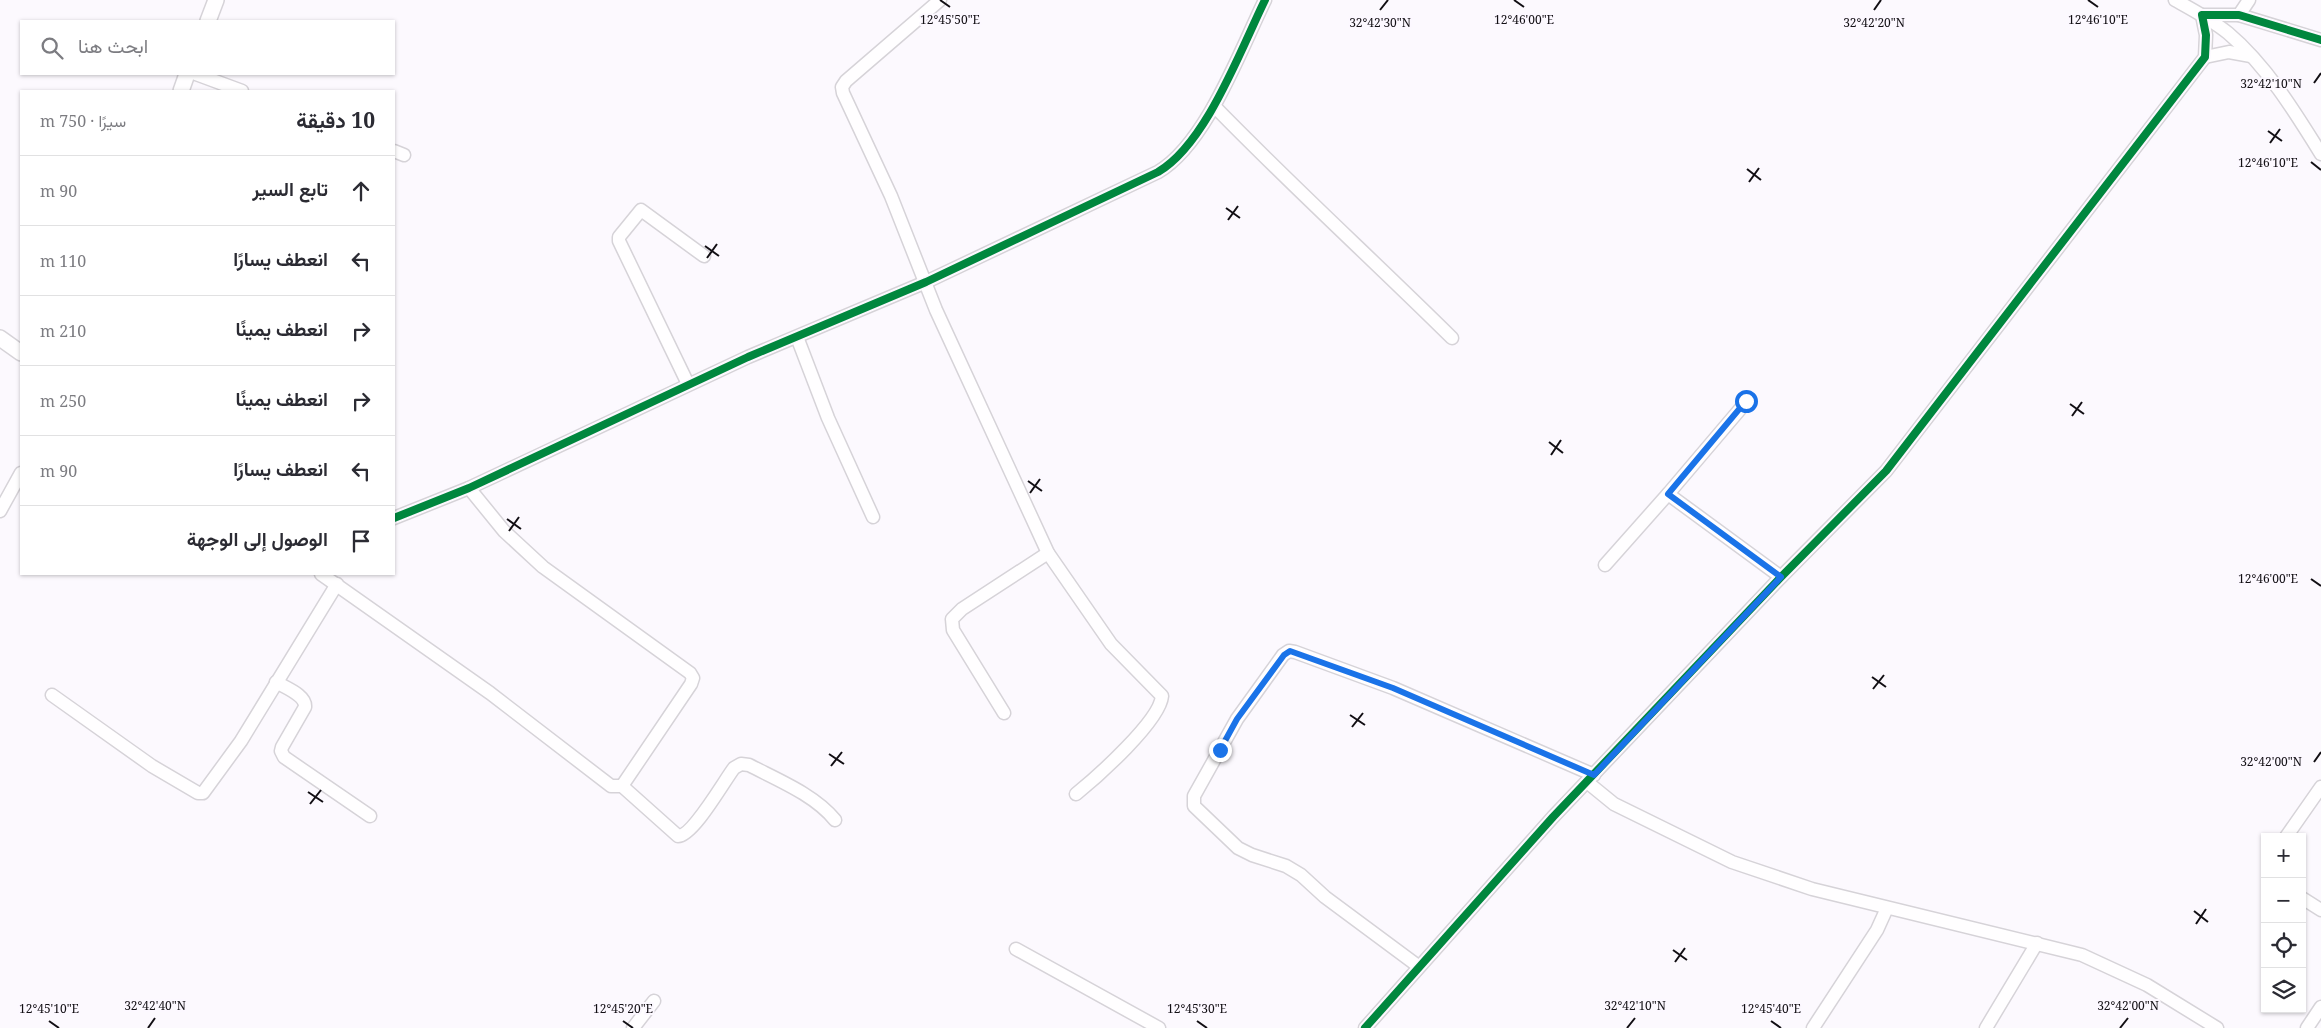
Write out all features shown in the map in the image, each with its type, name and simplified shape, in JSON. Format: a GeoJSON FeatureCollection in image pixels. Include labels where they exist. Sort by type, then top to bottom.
{"type":"FeatureCollection","features":[{"type":"Feature","properties":{"kind":"main road"},"geometry":{"type":"LineString","coordinates":[[208,20],[216,0]]}},
{"type":"Feature","properties":{"kind":"main road"},"geometry":{"type":"LineString","coordinates":[[180,90],[187,75]]}},
{"type":"Feature","properties":{"kind":"main road"},"geometry":{"type":"LineString","coordinates":[[0,338],[20,351]]}},
{"type":"Feature","properties":{"kind":"street"},"geometry":{"type":"LineString","coordinates":[[940,0],[846,81],[842,87],[843,93],[891,196],[936,310],[1048,553],[1111,644],[1162,696],[1157,711],[1144,727],[1096,778],[1076,794]]}},
{"type":"Feature","properties":{"kind":"street"},"geometry":{"type":"LineString","coordinates":[[395,518],[469,488],[688,384],[926,282],[1168,167],[1190,144],[1214,106],[1265,0]]}},
{"type":"Feature","properties":{"kind":"street"},"geometry":{"type":"LineString","coordinates":[[2175,0],[2227,32],[2251,56],[2277,88],[2321,154]]}},
{"type":"Feature","properties":{"kind":"street"},"geometry":{"type":"LineString","coordinates":[[2239,15],[2249,0]]}},
{"type":"Feature","properties":{"kind":"street"},"geometry":{"type":"LineString","coordinates":[[2202,15],[2239,15],[2321,40]]}},
{"type":"Feature","properties":{"kind":"street"},"geometry":{"type":"LineString","coordinates":[[1365,1028],[1418,966],[1590,779],[1781,577],[1886,471],[2205,57],[2206,36],[2202,15]]}},
{"type":"Feature","properties":{"kind":"street"},"geometry":{"type":"LineString","coordinates":[[2205,57],[2229,52],[2251,56]]}},
{"type":"Feature","properties":{"kind":"street"},"geometry":{"type":"LineString","coordinates":[[199,75],[239,90]]}},
{"type":"Feature","properties":{"kind":"street"},"geometry":{"type":"LineString","coordinates":[[1214,106],[1278,172],[1353,240],[1452,338]]}},
{"type":"Feature","properties":{"kind":"street"},"geometry":{"type":"LineString","coordinates":[[688,384],[619,237],[642,210],[704,256]]}},
{"type":"Feature","properties":{"kind":"street"},"geometry":{"type":"LineString","coordinates":[[797,337],[828,418],[873,517]]}},
{"type":"Feature","properties":{"kind":"street"},"geometry":{"type":"LineString","coordinates":[[1605,565],[1746,401]]}},
{"type":"Feature","properties":{"kind":"street"},"geometry":{"type":"LineString","coordinates":[[0,511],[20,475]]}},
{"type":"Feature","properties":{"kind":"street"},"geometry":{"type":"LineString","coordinates":[[469,488],[504,531],[543,567],[597,608],[645,639],[690,673],[693,678],[691,684],[622,786]]}},
{"type":"Feature","properties":{"kind":"street"},"geometry":{"type":"LineString","coordinates":[[1668,494],[1781,577]]}},
{"type":"Feature","properties":{"kind":"street"},"geometry":{"type":"LineString","coordinates":[[1004,713],[953,630],[952,618],[962,609],[1048,553]]}},
{"type":"Feature","properties":{"kind":"street"},"geometry":{"type":"LineString","coordinates":[[323,575],[490,693],[611,786],[622,786],[643,803],[662,824],[680,836],[694,825],[734,768],[744,764],[773,778],[816,803],[835,820]]}},
{"type":"Feature","properties":{"kind":"street"},"geometry":{"type":"LineString","coordinates":[[52,695],[152,766],[200,793],[206,790],[241,741],[337,584]]}},
{"type":"Feature","properties":{"kind":"street"},"geometry":{"type":"LineString","coordinates":[[1418,966],[1286,866],[1252,855],[1238,848],[1194,806],[1194,796],[1237,719],[1284,655],[1290,651],[1393,688],[1590,779],[1622,808],[1732,862],[1812,889],[2082,955],[2110,966],[2166,995],[2218,1028]]}},
{"type":"Feature","properties":{"kind":"street"},"geometry":{"type":"LineString","coordinates":[[276,682],[302,698],[305,702],[305,707],[282,747],[281,750],[284,757],[370,816]]}},
{"type":"Feature","properties":{"kind":"street"},"geometry":{"type":"LineString","coordinates":[[2289,833],[2321,786]]}},
{"type":"Feature","properties":{"kind":"street"},"geometry":{"type":"LineString","coordinates":[[2306,901],[2321,910]]}},
{"type":"Feature","properties":{"kind":"street"},"geometry":{"type":"LineString","coordinates":[[1813,1028],[1888,908]]}},
{"type":"Feature","properties":{"kind":"street"},"geometry":{"type":"LineString","coordinates":[[1986,1028],[2037,943]]}},
{"type":"Feature","properties":{"kind":"street"},"geometry":{"type":"LineString","coordinates":[[1016,949],[1160,1028]]}},
{"type":"Feature","properties":{"kind":"street"},"geometry":{"type":"LineString","coordinates":[[633,1028],[654,1001]]}},
{"type":"Feature","properties":{"kind":"street"},"geometry":{"type":"LineString","coordinates":[[2307,1028],[2321,1007]]}},
{"type":"Feature","properties":{"kind":"cycle path"},"geometry":{"type":"LineString","coordinates":[[395,518],[469,488],[748,357],[926,282],[1158,172],[1175,159],[1206,119],[1233,69],[1265,0]]}},
{"type":"Feature","properties":{"kind":"cycle path"},"geometry":{"type":"LineString","coordinates":[[1365,1028],[1553,817],[1781,577],[1886,471],[2205,57],[2206,35],[2202,15],[2239,15],[2321,40]]}},
{"type":"Feature","properties":{"kind":"route"},"geometry":{"type":"LineString","coordinates":[[1220,750],[1237,719],[1286,652],[1290,651],[1393,688],[1594,775],[1781,577],[1668,494],[1746,401]]}}]}
